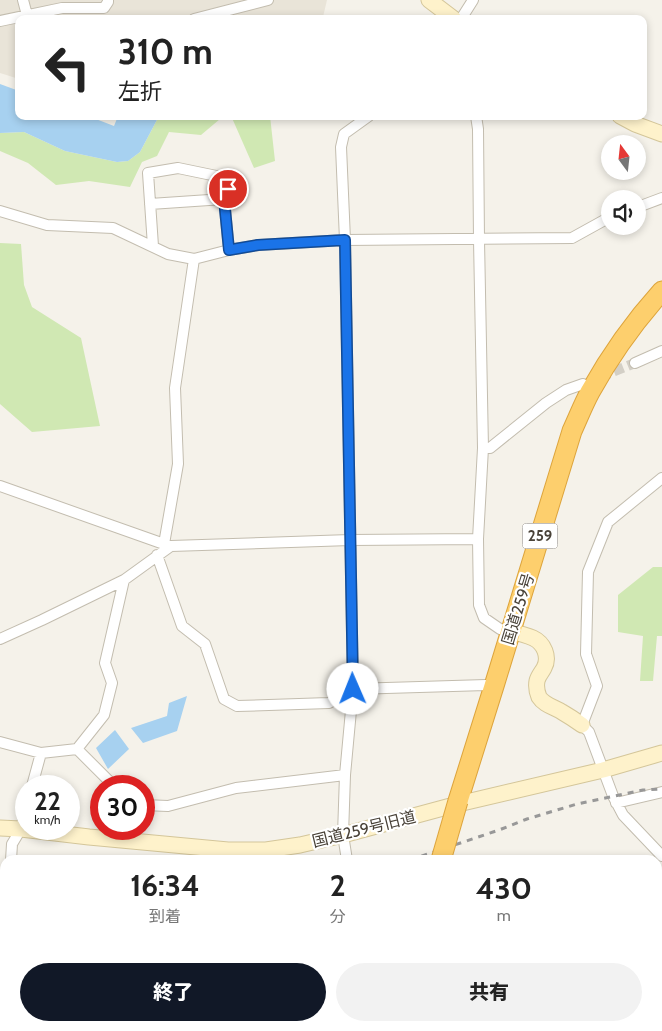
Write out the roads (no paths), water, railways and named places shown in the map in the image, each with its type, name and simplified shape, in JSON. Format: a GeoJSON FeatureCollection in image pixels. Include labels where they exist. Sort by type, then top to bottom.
{"type":"FeatureCollection","features":[{"type":"Feature","properties":{"kind":"highway","name":"国道259号"},"geometry":{"type":"LineString","coordinates":[[442,855],[572,431],[589,394],[608,362],[642,313],[662,291]]}},
{"type":"Feature","properties":{"kind":"street"},"geometry":{"type":"LineString","coordinates":[[24,0],[26,15]]}},
{"type":"Feature","properties":{"kind":"street"},"geometry":{"type":"LineString","coordinates":[[210,15],[268,0]]}},
{"type":"Feature","properties":{"kind":"street"},"geometry":{"type":"LineString","coordinates":[[429,0],[449,15]]}},
{"type":"Feature","properties":{"kind":"street"},"geometry":{"type":"LineString","coordinates":[[464,15],[473,0]]}},
{"type":"Feature","properties":{"kind":"street"},"geometry":{"type":"LineString","coordinates":[[38,15],[62,8],[106,4]]}},
{"type":"Feature","properties":{"kind":"street"},"geometry":{"type":"LineString","coordinates":[[0,21],[15,19]]}},
{"type":"Feature","properties":{"kind":"street"},"geometry":{"type":"LineString","coordinates":[[346,855],[343,835],[345,775],[353,689],[345,240],[341,147],[344,134],[363,120]]}},
{"type":"Feature","properties":{"kind":"street"},"geometry":{"type":"LineString","coordinates":[[477,120],[483,448],[478,539],[479,605],[484,618],[500,629],[534,638],[546,650],[545,667],[540,673],[536,687],[539,696],[548,705],[561,711],[589,732],[616,803],[624,815],[661,855]]}},
{"type":"Feature","properties":{"kind":"street"},"geometry":{"type":"LineString","coordinates":[[628,120],[662,134]]}},
{"type":"Feature","properties":{"kind":"street"},"geometry":{"type":"LineString","coordinates":[[153,246],[148,173],[178,168],[231,179],[224,199],[229,250]]}},
{"type":"Feature","properties":{"kind":"street"},"geometry":{"type":"LineString","coordinates":[[646,204],[662,198]]}},
{"type":"Feature","properties":{"kind":"street"},"geometry":{"type":"LineString","coordinates":[[150,204],[224,199]]}},
{"type":"Feature","properties":{"kind":"street"},"geometry":{"type":"LineString","coordinates":[[0,211],[47,224],[113,228],[168,254],[194,259],[258,245],[345,240],[572,238],[601,222]]}},
{"type":"Feature","properties":{"kind":"street"},"geometry":{"type":"LineString","coordinates":[[0,639],[124,580],[157,556],[167,545],[178,464],[175,388],[194,259]]}},
{"type":"Feature","properties":{"kind":"street"},"geometry":{"type":"LineString","coordinates":[[635,363],[662,351]]}},
{"type":"Feature","properties":{"kind":"street"},"geometry":{"type":"LineString","coordinates":[[483,448],[490,448],[546,403],[566,390],[583,384]]}},
{"type":"Feature","properties":{"kind":"street"},"geometry":{"type":"LineString","coordinates":[[582,725],[597,686],[586,654],[588,572],[608,522],[662,478]]}},
{"type":"Feature","properties":{"kind":"street"},"geometry":{"type":"LineString","coordinates":[[0,486],[167,545],[478,539]]}},
{"type":"Feature","properties":{"kind":"street"},"geometry":{"type":"LineString","coordinates":[[157,556],[182,626],[205,644],[224,699],[237,706],[329,703],[353,689],[486,684],[494,686]]}},
{"type":"Feature","properties":{"kind":"street"},"geometry":{"type":"LineString","coordinates":[[0,742],[41,753],[77,749],[104,715],[112,683],[104,663],[124,580]]}},
{"type":"Feature","properties":{"kind":"street"},"geometry":{"type":"LineString","coordinates":[[77,749],[103,775]]}},
{"type":"Feature","properties":{"kind":"street"},"geometry":{"type":"LineString","coordinates":[[35,775],[41,753]]}},
{"type":"Feature","properties":{"kind":"street","name":"国道259号旧道"},"geometry":{"type":"LineString","coordinates":[[80,836],[228,850],[266,850],[300,845],[343,835],[458,804],[603,770],[662,753]]}},
{"type":"Feature","properties":{"kind":"street"},"geometry":{"type":"LineString","coordinates":[[155,805],[168,806],[236,788],[345,775]]}},
{"type":"Feature","properties":{"kind":"street"},"geometry":{"type":"LineString","coordinates":[[616,803],[662,792]]}},
{"type":"Feature","properties":{"kind":"street","name":"国道259号旧道"},"geometry":{"type":"LineString","coordinates":[[0,828],[15,829]]}},
{"type":"Feature","properties":{"kind":"street"},"geometry":{"type":"LineString","coordinates":[[11,855],[12,844],[15,839]]}},
{"type":"Feature","properties":{"kind":"water"},"geometry":{"type":"Polygon","coordinates":[[[0,84],[15,90],[15,120],[98,120],[114,126],[116,120],[157,120],[140,152],[128,161],[117,162],[65,151],[24,132],[0,133],[0,84]]]}},
{"type":"Feature","properties":{"kind":"water"},"geometry":{"type":"Polygon","coordinates":[[[187,696],[177,731],[143,743],[131,728],[167,716],[169,703],[187,696]]]}},
{"type":"Feature","properties":{"kind":"water"},"geometry":{"type":"Polygon","coordinates":[[[115,730],[129,749],[108,769],[96,748],[115,730]]]}},
{"type":"Feature","properties":{"kind":"tunnel"},"geometry":{"type":"LineString","coordinates":[[600,377],[635,363]]}},
{"type":"Feature","properties":{"kind":"railway"},"geometry":{"type":"LineString","coordinates":[[425,855],[527,819],[577,804],[643,790],[662,789]]}}]}
